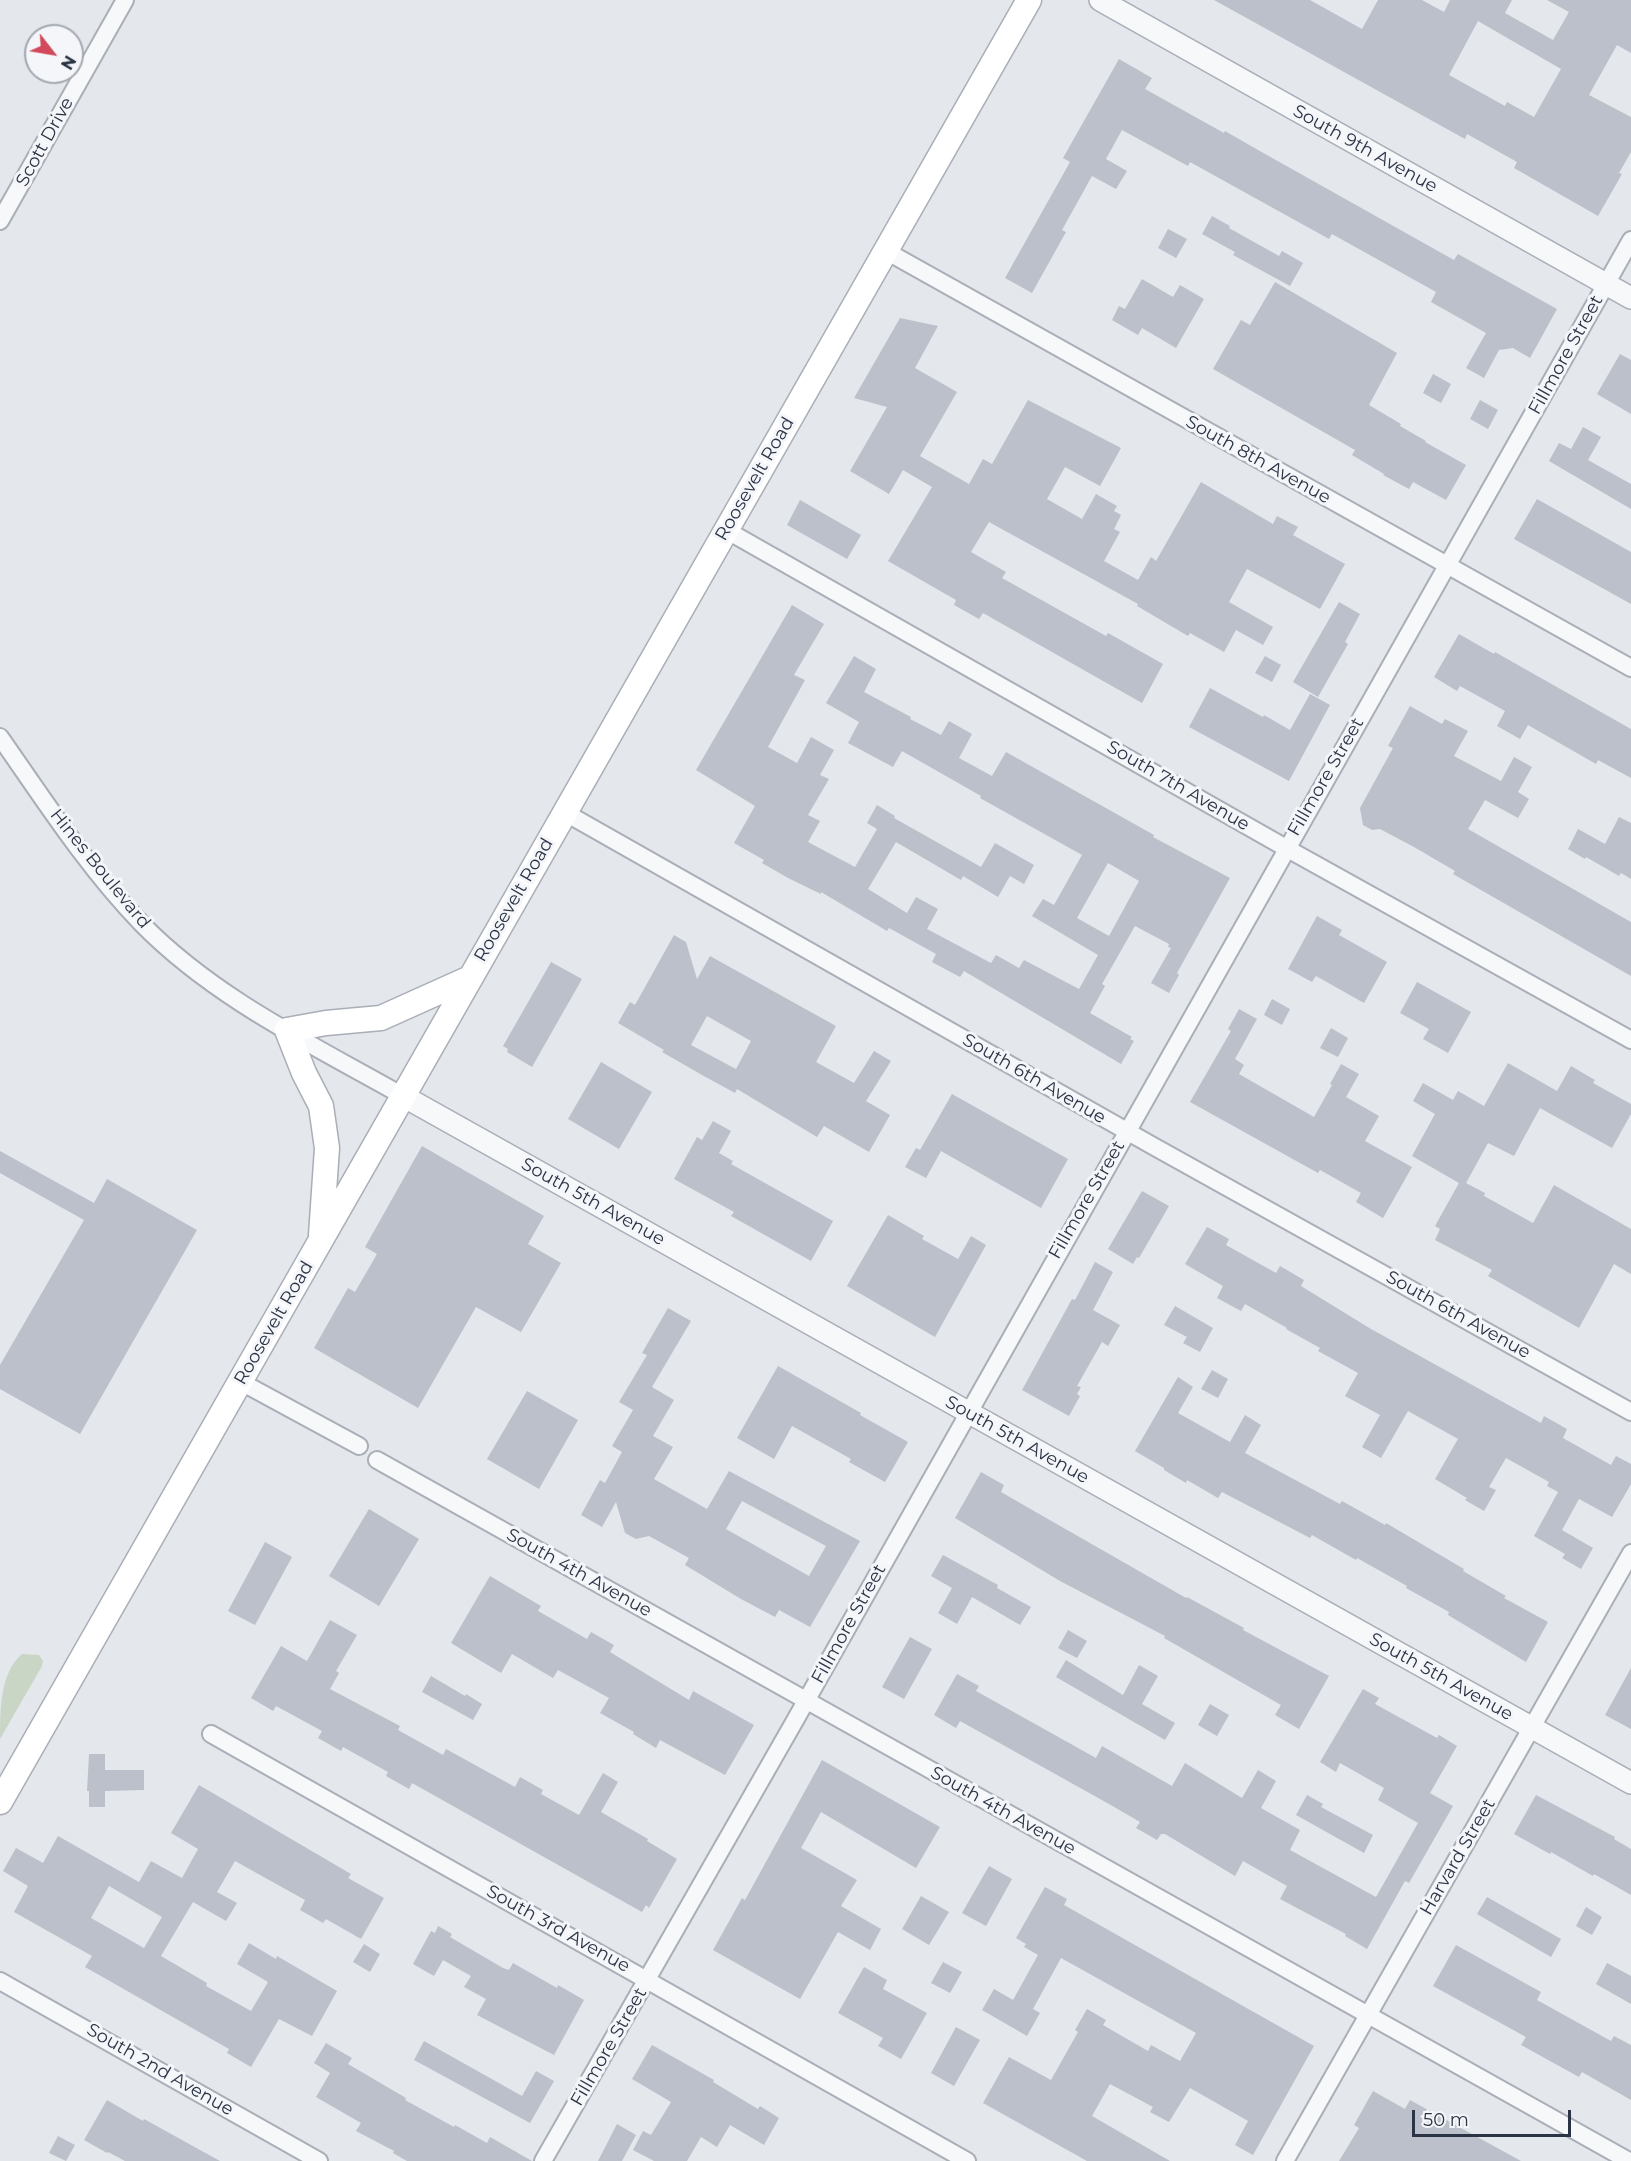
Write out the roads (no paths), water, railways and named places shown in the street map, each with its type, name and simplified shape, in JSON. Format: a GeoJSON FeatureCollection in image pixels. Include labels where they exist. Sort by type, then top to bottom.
{"type":"FeatureCollection","features":[{"type":"Feature","properties":{"kind":"main road","name":"Roosevelt Road"},"geometry":{"type":"LineString","coordinates":[[0,1802],[1029,0]]}},
{"type":"Feature","properties":{"kind":"main road"},"geometry":{"type":"LineString","coordinates":[[320,1243],[327,1148],[321,1106],[304,1073],[287,1030],[326,1023],[381,1018],[470,978]]}},
{"type":"Feature","properties":{"kind":"street","name":"Scott Drive"},"geometry":{"type":"LineString","coordinates":[[0,221],[125,0]]}},
{"type":"Feature","properties":{"kind":"street","name":"South 9th Avenue"},"geometry":{"type":"LineString","coordinates":[[1100,0],[1631,298]]}},
{"type":"Feature","properties":{"kind":"street","name":"Fillmore Street"},"geometry":{"type":"LineString","coordinates":[[543,2161],[807,1701],[1286,848],[1631,240]]}},
{"type":"Feature","properties":{"kind":"street","name":"South 8th Avenue"},"geometry":{"type":"LineString","coordinates":[[886,251],[1631,668]]}},
{"type":"Feature","properties":{"kind":"street","name":"South 7th Avenue"},"geometry":{"type":"LineString","coordinates":[[726,530],[1286,848],[1631,1040]]}},
{"type":"Feature","properties":{"kind":"street","name":"Hines Boulevard"},"geometry":{"type":"LineString","coordinates":[[0,737],[59,823],[141,923],[198,974],[246,1007],[403,1096]]}},
{"type":"Feature","properties":{"kind":"street","name":"South 6th Avenue"},"geometry":{"type":"LineString","coordinates":[[564,812],[1127,1131],[1631,1412]]}},
{"type":"Feature","properties":{"kind":"street","name":"South 5th Avenue"},"geometry":{"type":"LineString","coordinates":[[403,1096],[1631,1783]]}},
{"type":"Feature","properties":{"kind":"street"},"geometry":{"type":"LineString","coordinates":[[241,1382],[359,1446]]}},
{"type":"Feature","properties":{"kind":"street","name":"South 4th Avenue"},"geometry":{"type":"LineString","coordinates":[[377,1460],[1629,2161]]}},
{"type":"Feature","properties":{"kind":"street","name":"Harvard Street"},"geometry":{"type":"LineString","coordinates":[[1285,2161],[1631,1553]]}},
{"type":"Feature","properties":{"kind":"street","name":"South 3rd Avenue"},"geometry":{"type":"LineString","coordinates":[[211,1734],[967,2161]]}},
{"type":"Feature","properties":{"kind":"street","name":"South 2nd Avenue"},"geometry":{"type":"LineString","coordinates":[[0,1982],[51,2008],[319,2161]]}}]}
